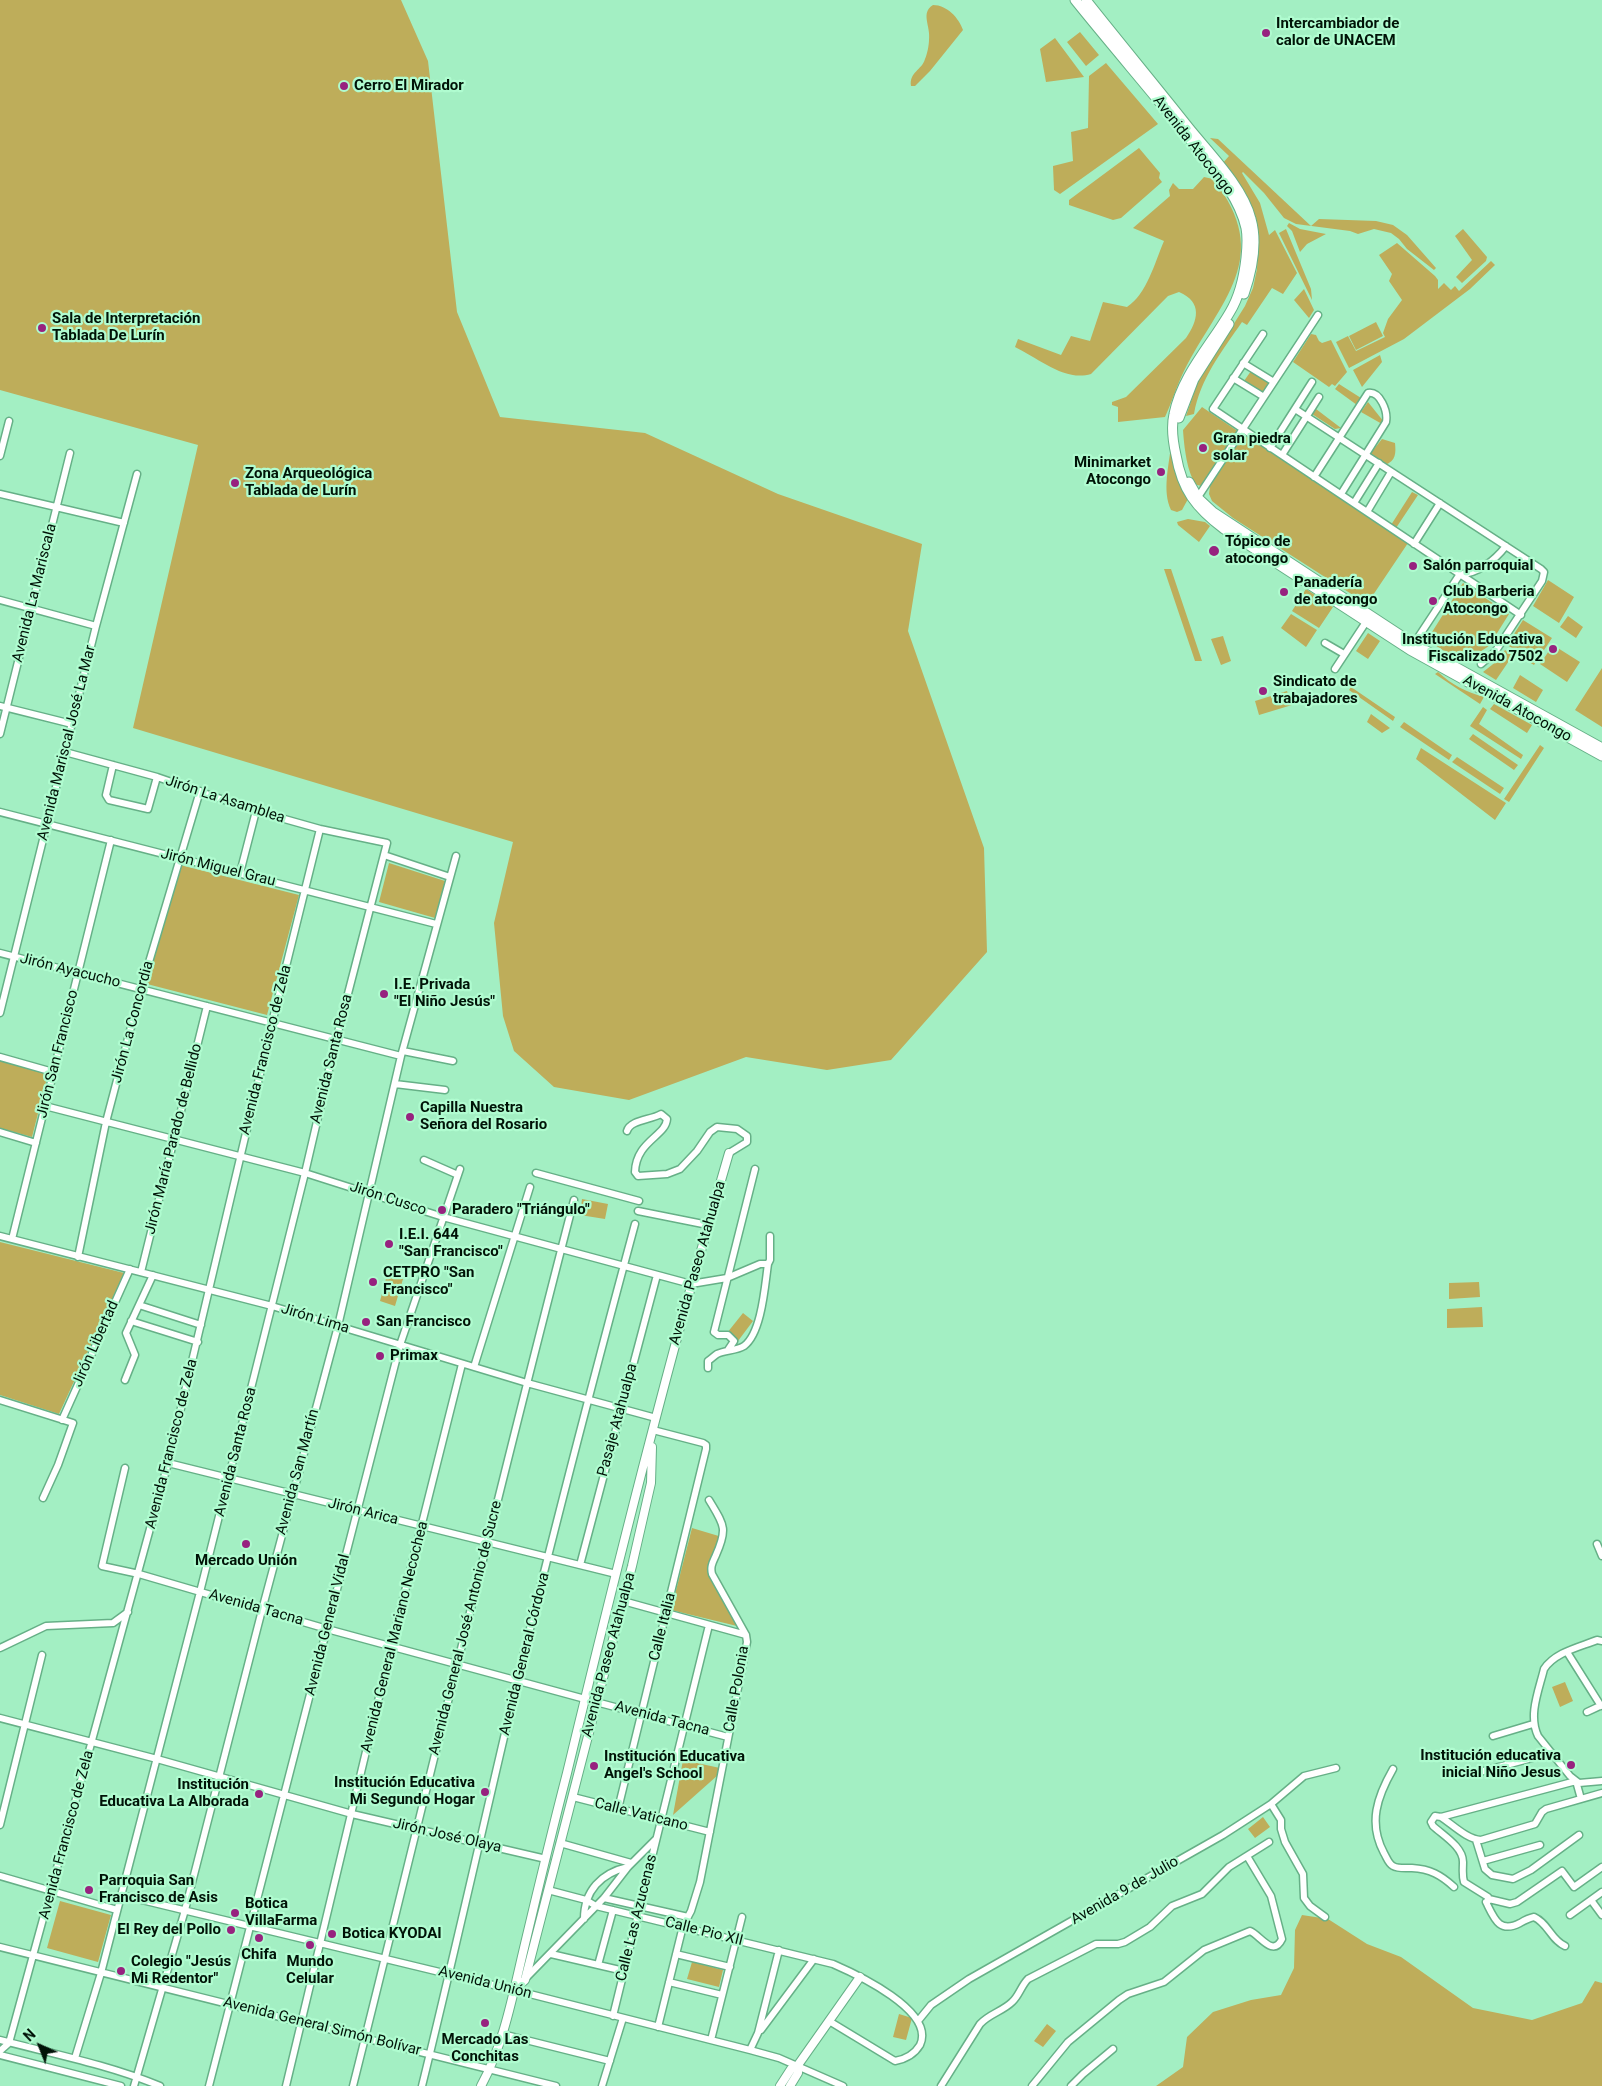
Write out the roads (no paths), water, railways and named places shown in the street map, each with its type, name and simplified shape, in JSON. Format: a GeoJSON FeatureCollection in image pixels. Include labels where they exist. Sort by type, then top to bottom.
{"type":"FeatureCollection","features":[{"type":"Feature","properties":{"kind":"main road","name":"Avenida Atocongo"},"geometry":{"type":"LineString","coordinates":[[1075,0],[1230,191],[1247,230],[1248,246],[1240,290],[1231,311],[1188,376],[1174,414],[1173,438],[1184,486],[1210,518],[1224,529],[1366,622],[1418,655],[1584,742],[1602,756]]}},
{"type":"Feature","properties":{"kind":"main road","name":"Avenida Atocongo"},"geometry":{"type":"LineString","coordinates":[[1086,0],[1230,180],[1243,200],[1251,218],[1254,250],[1252,270],[1244,294],[1236,315],[1194,379],[1178,422],[1184,469],[1196,500],[1414,644],[1549,723]]}},
{"type":"Feature","properties":{"kind":"main road","name":"Avenida Atocongo"},"geometry":{"type":"LineString","coordinates":[[1584,742],[1602,748]]}},
{"type":"Feature","properties":{"kind":"street"},"geometry":{"type":"LineString","coordinates":[[1196,500],[1318,315]]}},
{"type":"Feature","properties":{"kind":"street"},"geometry":{"type":"LineString","coordinates":[[1262,334],[1213,409],[1521,615]]}},
{"type":"Feature","properties":{"kind":"street"},"geometry":{"type":"LineString","coordinates":[[1243,363],[1274,382]]}},
{"type":"Feature","properties":{"kind":"street"},"geometry":{"type":"LineString","coordinates":[[1233,378],[1264,397]]}},
{"type":"Feature","properties":{"kind":"street"},"geometry":{"type":"LineString","coordinates":[[1270,448],[1312,382]]}},
{"type":"Feature","properties":{"kind":"street"},"geometry":{"type":"LineString","coordinates":[[1314,477],[1368,393],[1377,395],[1387,418],[1341,494]]}},
{"type":"Feature","properties":{"kind":"street"},"geometry":{"type":"LineString","coordinates":[[1282,455],[1319,397]]}},
{"type":"Feature","properties":{"kind":"street"},"geometry":{"type":"LineString","coordinates":[[1295,409],[1541,568],[1544,572],[1542,581],[1521,615],[1495,652],[1481,664]]}},
{"type":"Feature","properties":{"kind":"street"},"geometry":{"type":"LineString","coordinates":[[0,456],[9,421]]}},
{"type":"Feature","properties":{"kind":"street","name":"Avenida La Mariscala"},"geometry":{"type":"LineString","coordinates":[[0,734],[3,707],[70,453]]}},
{"type":"Feature","properties":{"kind":"street"},"geometry":{"type":"LineString","coordinates":[[1354,503],[1379,463]]}},
{"type":"Feature","properties":{"kind":"street"},"geometry":{"type":"LineString","coordinates":[[1367,512],[1392,472]]}},
{"type":"Feature","properties":{"kind":"street","name":"Avenida Mariscal José La Mar"},"geometry":{"type":"LineString","coordinates":[[0,1013],[96,626],[137,474]]}},
{"type":"Feature","properties":{"kind":"street"},"geometry":{"type":"LineString","coordinates":[[0,494],[124,523]]}},
{"type":"Feature","properties":{"kind":"street"},"geometry":{"type":"LineString","coordinates":[[1414,544],[1440,503]]}},
{"type":"Feature","properties":{"kind":"street"},"geometry":{"type":"LineString","coordinates":[[1460,574],[1467,574],[1480,569],[1506,546]]}},
{"type":"Feature","properties":{"kind":"street"},"geometry":{"type":"LineString","coordinates":[[1419,636],[1460,574]]}},
{"type":"Feature","properties":{"kind":"street"},"geometry":{"type":"LineString","coordinates":[[0,600],[96,626]]}},
{"type":"Feature","properties":{"kind":"street"},"geometry":{"type":"LineString","coordinates":[[1336,669],[1366,622]]}},
{"type":"Feature","properties":{"kind":"street"},"geometry":{"type":"LineString","coordinates":[[1325,643],[1344,654]]}},
{"type":"Feature","properties":{"kind":"street"},"geometry":{"type":"LineString","coordinates":[[3,707],[72,724]]}},
{"type":"Feature","properties":{"kind":"street","name":"Jirón La Asamblea"},"geometry":{"type":"LineString","coordinates":[[65,752],[157,777],[256,811],[320,829],[387,843]]}},
{"type":"Feature","properties":{"kind":"street"},"geometry":{"type":"LineString","coordinates":[[113,765],[106,795],[109,800],[148,809],[157,777]]}},
{"type":"Feature","properties":{"kind":"street","name":"Jirón La Concordia"},"geometry":{"type":"LineString","coordinates":[[78,1256],[106,1122],[141,989],[200,791]]}},
{"type":"Feature","properties":{"kind":"street"},"geometry":{"type":"LineString","coordinates":[[240,873],[256,811]]}},
{"type":"Feature","properties":{"kind":"street","name":"Jirón Miguel Grau"},"geometry":{"type":"LineString","coordinates":[[0,812],[436,924]]}},
{"type":"Feature","properties":{"kind":"street","name":"Avenida Francisco de Zela"},"geometry":{"type":"LineString","coordinates":[[9,2043],[168,1463],[198,1342],[240,1156],[320,829]]}},
{"type":"Feature","properties":{"kind":"street","name":"Jirón San Francisco"},"geometry":{"type":"LineString","coordinates":[[12,1239],[111,840]]}},
{"type":"Feature","properties":{"kind":"street","name":"Avenida Santa Rosa"},"geometry":{"type":"LineString","coordinates":[[75,2058],[101,1973],[200,1592],[305,1173],[336,1040],[387,843]]}},
{"type":"Feature","properties":{"kind":"street"},"geometry":{"type":"LineString","coordinates":[[384,855],[450,877]]}},
{"type":"Feature","properties":{"kind":"street","name":"Avenida San Martín"},"geometry":{"type":"LineString","coordinates":[[134,2086],[164,1988],[185,1910],[292,1494],[338,1326],[371,1193],[402,1054],[456,856]]}},
{"type":"Feature","properties":{"kind":"street","name":"Jirón Ayacucho"},"geometry":{"type":"LineString","coordinates":[[0,953],[336,1040],[402,1054],[453,1062]]}},
{"type":"Feature","properties":{"kind":"street","name":"Jirón María Parado de Bellido"},"geometry":{"type":"LineString","coordinates":[[140,1272],[207,1006]]}},
{"type":"Feature","properties":{"kind":"street"},"geometry":{"type":"LineString","coordinates":[[0,1057],[53,1072]]}},
{"type":"Feature","properties":{"kind":"street"},"geometry":{"type":"LineString","coordinates":[[395,1084],[445,1090]]}},
{"type":"Feature","properties":{"kind":"street","name":"Jirón Cusco"},"geometry":{"type":"LineString","coordinates":[[45,1106],[305,1173],[443,1217],[691,1284],[726,1278],[760,1264],[768,1264]]}},
{"type":"Feature","properties":{"kind":"street"},"geometry":{"type":"LineString","coordinates":[[627,1131],[633,1122],[655,1118],[661,1114],[667,1119],[664,1127],[642,1148],[637,1158],[635,1172],[638,1176],[667,1174],[680,1169],[697,1151],[710,1132],[717,1127],[737,1129],[747,1136],[747,1142],[744,1146],[729,1154]]}},
{"type":"Feature","properties":{"kind":"street"},"geometry":{"type":"LineString","coordinates":[[0,1132],[36,1143]]}},
{"type":"Feature","properties":{"kind":"street","name":"Avenida Paseo Atahualpa"},"geometry":{"type":"LineString","coordinates":[[481,2086],[490,2069],[514,1990],[656,1418],[691,1284],[729,1154]]}},
{"type":"Feature","properties":{"kind":"street","name":"Avenida General Vidal"},"geometry":{"type":"LineString","coordinates":[[209,2086],[400,1344],[459,1172],[424,1160]]}},
{"type":"Feature","properties":{"kind":"street"},"geometry":{"type":"LineString","coordinates":[[728,1350],[734,1341],[728,1335],[718,1335],[714,1332],[726,1278],[755,1169]]}},
{"type":"Feature","properties":{"kind":"street"},"geometry":{"type":"LineString","coordinates":[[536,1173],[640,1201]]}},
{"type":"Feature","properties":{"kind":"street"},"geometry":{"type":"LineString","coordinates":[[474,1367],[530,1187]]}},
{"type":"Feature","properties":{"kind":"street","name":"Avenida General José Antonio de Sucre"},"geometry":{"type":"LineString","coordinates":[[354,2086],[418,1829],[456,1664],[574,1200]]}},
{"type":"Feature","properties":{"kind":"street"},"geometry":{"type":"LineString","coordinates":[[638,1211],[708,1225]]}},
{"type":"Feature","properties":{"kind":"street","name":"Avenida General Córdova"},"geometry":{"type":"LineString","coordinates":[[422,2086],[518,1681],[588,1398],[635,1224]]}},
{"type":"Feature","properties":{"kind":"street","name":"Jirón Lima"},"geometry":{"type":"LineString","coordinates":[[0,1236],[272,1306],[527,1383],[656,1418]]}},
{"type":"Feature","properties":{"kind":"street"},"geometry":{"type":"LineString","coordinates":[[708,1368],[706,1366],[708,1361],[718,1354],[744,1346],[758,1321],[763,1305],[770,1260],[770,1236]]}},
{"type":"Feature","properties":{"kind":"street","name":"Jirón Libertad"},"geometry":{"type":"LineString","coordinates":[[62,1420],[130,1269]]}},
{"type":"Feature","properties":{"kind":"street"},"geometry":{"type":"LineString","coordinates":[[124,1380],[135,1351],[126,1333],[153,1275]]}},
{"type":"Feature","properties":{"kind":"street","name":"Pasaje Atahualpa"},"geometry":{"type":"LineString","coordinates":[[580,1565],[657,1275]]}},
{"type":"Feature","properties":{"kind":"street"},"geometry":{"type":"LineString","coordinates":[[139,1305],[201,1325]]}},
{"type":"Feature","properties":{"kind":"street"},"geometry":{"type":"LineString","coordinates":[[132,1321],[198,1342]]}},
{"type":"Feature","properties":{"kind":"street","name":"Avenida General Mariano Necochea"},"geometry":{"type":"LineString","coordinates":[[286,2086],[391,1647],[462,1364]]}},
{"type":"Feature","properties":{"kind":"street"},"geometry":{"type":"LineString","coordinates":[[0,1400],[72,1423],[58,1465],[42,1498]]}},
{"type":"Feature","properties":{"kind":"street","name":"Avenida Paseo Atahualpa"},"geometry":{"type":"LineString","coordinates":[[525,1980],[623,1601],[651,1483],[653,1430]]}},
{"type":"Feature","properties":{"kind":"street","name":"Calle Italia"},"geometry":{"type":"LineString","coordinates":[[618,1809],[706,1446],[653,1430]]}},
{"type":"Feature","properties":{"kind":"street","name":"Jirón Arica"},"geometry":{"type":"LineString","coordinates":[[168,1463],[616,1574]]}},
{"type":"Feature","properties":{"kind":"street","name":"Avenida Tacna"},"geometry":{"type":"LineString","coordinates":[[125,1468],[102,1566],[139,1574],[391,1647],[585,1699]]}},
{"type":"Feature","properties":{"kind":"street"},"geometry":{"type":"LineString","coordinates":[[709,1500],[723,1527],[724,1534],[712,1564],[712,1574],[746,1635]]}},
{"type":"Feature","properties":{"kind":"street"},"geometry":{"type":"LineString","coordinates":[[1597,1544],[1602,1556]]}},
{"type":"Feature","properties":{"kind":"street"},"geometry":{"type":"LineString","coordinates":[[623,1601],[746,1635]]}},
{"type":"Feature","properties":{"kind":"street"},"geometry":{"type":"LineString","coordinates":[[0,1648],[46,1626],[113,1623],[128,1611]]}},
{"type":"Feature","properties":{"kind":"street","name":"Calle Las Azucenas"},"geometry":{"type":"LineString","coordinates":[[613,2016],[709,1625]]}},
{"type":"Feature","properties":{"kind":"street","name":"Calle Polonia"},"geometry":{"type":"LineString","coordinates":[[658,2027],[683,1926],[696,1899],[747,1642],[746,1635]]}},
{"type":"Feature","properties":{"kind":"street"},"geometry":{"type":"LineString","coordinates":[[1581,1799],[1576,1781],[1538,1736],[1534,1724],[1534,1709],[1544,1669],[1554,1658],[1597,1640],[1602,1640]]}},
{"type":"Feature","properties":{"kind":"street"},"geometry":{"type":"LineString","coordinates":[[1568,1652],[1601,1706],[1587,1712]]}},
{"type":"Feature","properties":{"kind":"street"},"geometry":{"type":"LineString","coordinates":[[0,1825],[42,1655]]}},
{"type":"Feature","properties":{"kind":"street","name":"Avenida Tacna"},"geometry":{"type":"LineString","coordinates":[[596,1702],[728,1737]]}},
{"type":"Feature","properties":{"kind":"street","name":"Jirón José Olaya"},"geometry":{"type":"LineString","coordinates":[[0,1718],[220,1776],[352,1814],[546,1859]]}},
{"type":"Feature","properties":{"kind":"street"},"geometry":{"type":"LineString","coordinates":[[1493,1736],[1534,1724]]}},
{"type":"Feature","properties":{"kind":"street"},"geometry":{"type":"LineString","coordinates":[[1476,1773],[1551,1753]]}},
{"type":"Feature","properties":{"kind":"street","name":"Avenida 9 de Julio"},"geometry":{"type":"LineString","coordinates":[[918,2022],[926,2008],[969,1979],[1223,1835],[1271,1804],[1304,1776],[1336,1768]]}},
{"type":"Feature","properties":{"kind":"street"},"geometry":{"type":"LineString","coordinates":[[1393,1769],[1380,1793],[1375,1820],[1377,1836],[1390,1864],[1395,1867],[1433,1871],[1454,1887]]}},
{"type":"Feature","properties":{"kind":"street"},"geometry":{"type":"LineString","coordinates":[[1441,1817],[1576,1781],[1584,1784],[1602,1781]]}},
{"type":"Feature","properties":{"kind":"street"},"geometry":{"type":"LineString","coordinates":[[1476,1840],[1535,1824],[1546,1809],[1602,1793]]}},
{"type":"Feature","properties":{"kind":"street","name":"Calle Vaticano"},"geometry":{"type":"LineString","coordinates":[[573,1797],[710,1832]]}},
{"type":"Feature","properties":{"kind":"street"},"geometry":{"type":"LineString","coordinates":[[1271,1804],[1281,1820],[1281,1829],[1285,1842],[1303,1874],[1304,1898],[1310,1906],[1324,1917]]}},
{"type":"Feature","properties":{"kind":"street"},"geometry":{"type":"LineString","coordinates":[[1565,1946],[1553,1939],[1543,1924],[1534,1917],[1507,1928],[1500,1925],[1492,1916],[1485,1894],[1464,1882],[1462,1876],[1462,1855],[1431,1822],[1435,1816],[1441,1817],[1476,1840],[1485,1869],[1492,1875],[1513,1879],[1531,1870],[1579,1835]]}},
{"type":"Feature","properties":{"kind":"street"},"geometry":{"type":"LineString","coordinates":[[514,1990],[604,1898],[630,1865],[656,1838]]}},
{"type":"Feature","properties":{"kind":"street"},"geometry":{"type":"LineString","coordinates":[[941,2086],[980,2024],[987,2016],[1011,2003],[1028,1979],[1096,1944],[1118,1944],[1124,1942],[1150,1927],[1172,1906],[1202,1894],[1221,1873],[1269,1842]]}},
{"type":"Feature","properties":{"kind":"street"},"geometry":{"type":"LineString","coordinates":[[560,1843],[630,1865]]}},
{"type":"Feature","properties":{"kind":"street"},"geometry":{"type":"LineString","coordinates":[[1483,1861],[1540,1846]]}},
{"type":"Feature","properties":{"kind":"street"},"geometry":{"type":"LineString","coordinates":[[1032,2086],[1068,2042],[1096,2018],[1128,1994],[1164,1982],[1204,1950],[1250,1931],[1269,1946],[1280,1944],[1282,1939],[1271,1896],[1246,1856]]}},
{"type":"Feature","properties":{"kind":"street"},"geometry":{"type":"LineString","coordinates":[[584,1919],[586,1900],[596,1885],[606,1875],[630,1865]]}},
{"type":"Feature","properties":{"kind":"street"},"geometry":{"type":"LineString","coordinates":[[1488,1899],[1510,1904],[1517,1902],[1562,1871],[1574,1887],[1602,1867]]}},
{"type":"Feature","properties":{"kind":"street"},"geometry":{"type":"LineString","coordinates":[[0,1876],[117,1910]]}},
{"type":"Feature","properties":{"kind":"street","name":"Calle Pio XII"},"geometry":{"type":"LineString","coordinates":[[548,1890],[586,1900],[596,1906],[833,1964],[860,1977],[896,1999],[912,2012],[918,2022]]}},
{"type":"Feature","properties":{"kind":"street"},"geometry":{"type":"LineString","coordinates":[[1570,1915],[1602,1892]]}},
{"type":"Feature","properties":{"kind":"street","name":"Avenida Unión"},"geometry":{"type":"LineString","coordinates":[[121,1896],[450,1974],[750,2050],[798,2065],[843,2086]]}},
{"type":"Feature","properties":{"kind":"street","name":"Calle Pio XII"},"geometry":{"type":"LineString","coordinates":[[604,1898],[688,1917]]}},
{"type":"Feature","properties":{"kind":"street"},"geometry":{"type":"LineString","coordinates":[[1591,1900],[1602,1915]]}},
{"type":"Feature","properties":{"kind":"street"},"geometry":{"type":"LineString","coordinates":[[598,1965],[613,1910]]}},
{"type":"Feature","properties":{"kind":"street"},"geometry":{"type":"LineString","coordinates":[[711,2040],[742,1917]]}},
{"type":"Feature","properties":{"kind":"street","name":"Avenida General Simón Bolívar"},"geometry":{"type":"LineString","coordinates":[[0,1947],[556,2086]]}},
{"type":"Feature","properties":{"kind":"street"},"geometry":{"type":"LineString","coordinates":[[750,2050],[758,2033],[779,1950]]}},
{"type":"Feature","properties":{"kind":"street"},"geometry":{"type":"LineString","coordinates":[[551,1954],[624,1971]]}},
{"type":"Feature","properties":{"kind":"street"},"geometry":{"type":"LineString","coordinates":[[676,1954],[730,1967]]}},
{"type":"Feature","properties":{"kind":"street"},"geometry":{"type":"LineString","coordinates":[[758,2033],[814,1959]]}},
{"type":"Feature","properties":{"kind":"street"},"geometry":{"type":"LineString","coordinates":[[780,2086],[791,2069],[798,2065],[860,1977]]}},
{"type":"Feature","properties":{"kind":"street"},"geometry":{"type":"LineString","coordinates":[[669,1982],[722,1995]]}},
{"type":"Feature","properties":{"kind":"street"},"geometry":{"type":"LineString","coordinates":[[602,2086],[622,2018]]}},
{"type":"Feature","properties":{"kind":"street"},"geometry":{"type":"LineString","coordinates":[[829,2021],[895,2061],[911,2056],[917,2050],[922,2040],[918,2022]]}},
{"type":"Feature","properties":{"kind":"street"},"geometry":{"type":"LineString","coordinates":[[502,2034],[610,2061]]}},
{"type":"Feature","properties":{"kind":"street"},"geometry":{"type":"LineString","coordinates":[[0,2040],[75,2058],[160,2086]]}},
{"type":"Feature","properties":{"kind":"street"},"geometry":{"type":"LineString","coordinates":[[0,2051],[9,2043]]}},
{"type":"Feature","properties":{"kind":"street"},"geometry":{"type":"LineString","coordinates":[[1071,2086],[1113,2050]]}},
{"type":"Feature","properties":{"kind":"street"},"geometry":{"type":"LineString","coordinates":[[0,2055],[120,2086]]}},
{"type":"Feature","properties":{"kind":"street"},"geometry":{"type":"LineString","coordinates":[[790,2086],[798,2074],[798,2065]]}},
{"type":"Feature","properties":{"kind":"place","name":"Intercambiador de calor de UNACEM"},"geometry":{"type":"Point","coordinates":[1266,33]}},
{"type":"Feature","properties":{"kind":"place","name":"Cerro El Mirador"},"geometry":{"type":"Point","coordinates":[344,86]}},
{"type":"Feature","properties":{"kind":"place","name":"Sala de Interpretación Tablada De Lurín"},"geometry":{"type":"Point","coordinates":[42,328]}},
{"type":"Feature","properties":{"kind":"place","name":"Gran piedra solar"},"geometry":{"type":"Point","coordinates":[1203,448]}},
{"type":"Feature","properties":{"kind":"place","name":"Minimarket Atocongo"},"geometry":{"type":"Point","coordinates":[1161,472]}},
{"type":"Feature","properties":{"kind":"place","name":"Zona Arqueológica Tablada de Lurín"},"geometry":{"type":"Point","coordinates":[235,483]}},
{"type":"Feature","properties":{"kind":"place","name":"Tópico de atocongo"},"geometry":{"type":"Point","coordinates":[1214,551]}},
{"type":"Feature","properties":{"kind":"place","name":"Salón parroquial"},"geometry":{"type":"Point","coordinates":[1413,566]}},
{"type":"Feature","properties":{"kind":"place","name":"Panadería de atocongo"},"geometry":{"type":"Point","coordinates":[1284,592]}},
{"type":"Feature","properties":{"kind":"place","name":"Club Barberia Atocongo"},"geometry":{"type":"Point","coordinates":[1433,601]}},
{"type":"Feature","properties":{"kind":"place","name":"Institución Educativa Fiscalizado 7502"},"geometry":{"type":"Point","coordinates":[1553,649]}},
{"type":"Feature","properties":{"kind":"place","name":"Sindicato de trabajadores"},"geometry":{"type":"Point","coordinates":[1263,691]}},
{"type":"Feature","properties":{"kind":"place","name":"I.E. Privada \"El Niño Jesús\""},"geometry":{"type":"Point","coordinates":[384,994]}},
{"type":"Feature","properties":{"kind":"place","name":"Capilla Nuestra Señora del Rosario"},"geometry":{"type":"Point","coordinates":[410,1117]}},
{"type":"Feature","properties":{"kind":"place","name":"Paradero \"Triángulo\""},"geometry":{"type":"Point","coordinates":[442,1210]}},
{"type":"Feature","properties":{"kind":"place","name":"I.E.I. 644 \"San Francisco\""},"geometry":{"type":"Point","coordinates":[389,1244]}},
{"type":"Feature","properties":{"kind":"place","name":"CETPRO \"San Francisco\""},"geometry":{"type":"Point","coordinates":[373,1282]}},
{"type":"Feature","properties":{"kind":"place","name":"San Francisco"},"geometry":{"type":"Point","coordinates":[366,1322]}},
{"type":"Feature","properties":{"kind":"place","name":"Primax"},"geometry":{"type":"Point","coordinates":[380,1356]}},
{"type":"Feature","properties":{"kind":"place","name":"Mercado Unión"},"geometry":{"type":"Point","coordinates":[246,1544]}},
{"type":"Feature","properties":{"kind":"place","name":"Institución educativa inicial Niño Jesus"},"geometry":{"type":"Point","coordinates":[1571,1765]}},
{"type":"Feature","properties":{"kind":"place","name":"Institución Educativa Angel's School"},"geometry":{"type":"Point","coordinates":[594,1766]}},
{"type":"Feature","properties":{"kind":"place","name":"Institución Educativa Mi Segundo Hogar"},"geometry":{"type":"Point","coordinates":[485,1792]}},
{"type":"Feature","properties":{"kind":"place","name":"Institución Educativa La Alborada"},"geometry":{"type":"Point","coordinates":[259,1794]}},
{"type":"Feature","properties":{"kind":"place","name":"Parroquia San Francisco de Asis"},"geometry":{"type":"Point","coordinates":[89,1890]}},
{"type":"Feature","properties":{"kind":"place","name":"Botica VillaFarma"},"geometry":{"type":"Point","coordinates":[235,1913]}},
{"type":"Feature","properties":{"kind":"place","name":"El Rey del Pollo"},"geometry":{"type":"Point","coordinates":[231,1930]}},
{"type":"Feature","properties":{"kind":"place","name":"Botica KYODAI"},"geometry":{"type":"Point","coordinates":[332,1934]}},
{"type":"Feature","properties":{"kind":"place","name":"Chifa"},"geometry":{"type":"Point","coordinates":[259,1938]}},
{"type":"Feature","properties":{"kind":"place","name":"Mundo Celular"},"geometry":{"type":"Point","coordinates":[310,1945]}},
{"type":"Feature","properties":{"kind":"place","name":"Colegio \"Jesús Mi Redentor\""},"geometry":{"type":"Point","coordinates":[121,1971]}},
{"type":"Feature","properties":{"kind":"place","name":"Mercado Las Conchitas"},"geometry":{"type":"Point","coordinates":[485,2023]}}]}
